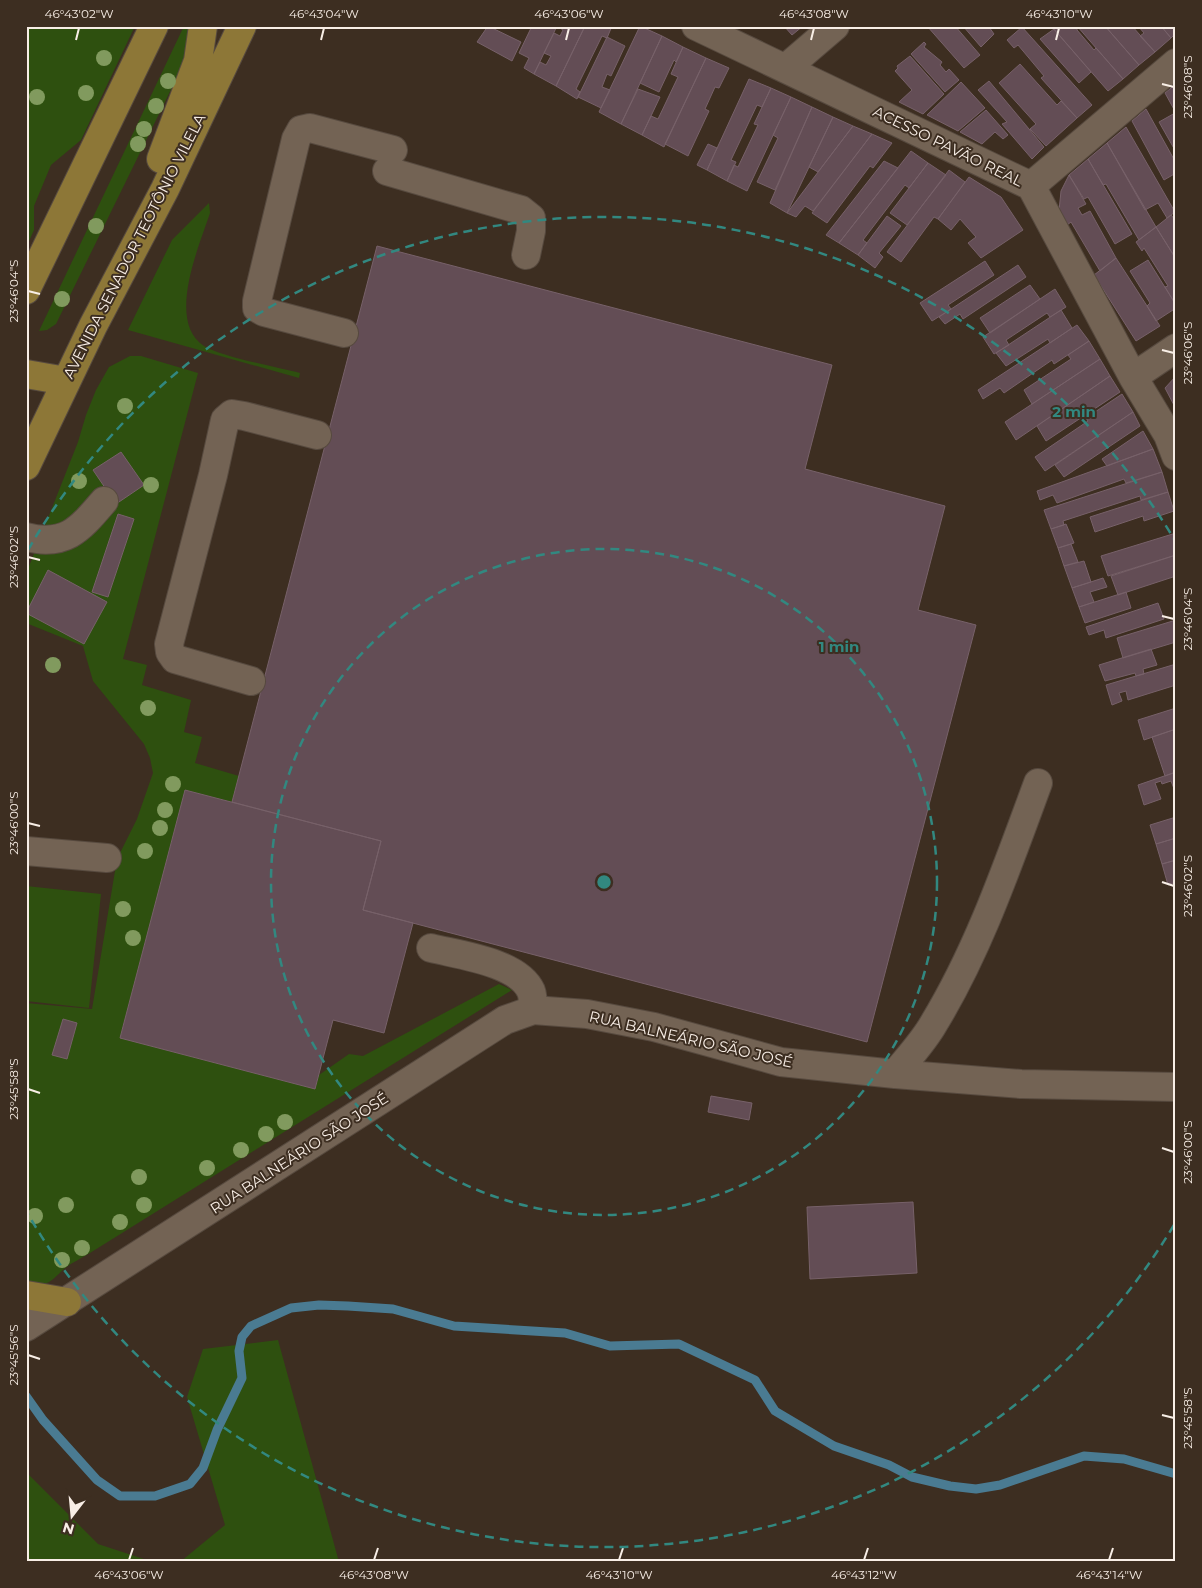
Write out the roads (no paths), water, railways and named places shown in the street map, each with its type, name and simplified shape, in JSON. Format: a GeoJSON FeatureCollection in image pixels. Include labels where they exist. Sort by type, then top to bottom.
{"type":"FeatureCollection","features":[{"type":"Feature","properties":{"kind":"main road"},"geometry":{"type":"LineString","coordinates":[[26,290],[154,26]]}},
{"type":"Feature","properties":{"kind":"main road"},"geometry":{"type":"LineString","coordinates":[[128,258],[198,61],[203,26]]}},
{"type":"Feature","properties":{"kind":"main road","name":"AVENIDA SENADOR TEOTÔNIO VILELA"},"geometry":{"type":"LineString","coordinates":[[26,466],[66,380],[165,189],[242,26]]}},
{"type":"Feature","properties":{"kind":"main road"},"geometry":{"type":"LineString","coordinates":[[26,374],[66,380]]}},
{"type":"Feature","properties":{"kind":"main road"},"geometry":{"type":"LineString","coordinates":[[26,1295],[67,1302]]}},
{"type":"Feature","properties":{"kind":"street","name":"ACESSO PAVÃO REAL"},"geometry":{"type":"LineString","coordinates":[[696,26],[1031,186],[1133,377],[1168,435],[1176,456]]}},
{"type":"Feature","properties":{"kind":"street"},"geometry":{"type":"LineString","coordinates":[[786,68],[834,26]]}},
{"type":"Feature","properties":{"kind":"street"},"geometry":{"type":"LineString","coordinates":[[1031,186],[1176,63]]}},
{"type":"Feature","properties":{"kind":"street"},"geometry":{"type":"LineString","coordinates":[[344,333],[264,312],[257,308],[257,301],[296,139],[301,130],[310,128],[390,161],[522,210],[531,218],[531,231],[526,256]]}},
{"type":"Feature","properties":{"kind":"street"},"geometry":{"type":"LineString","coordinates":[[1133,377],[1176,348]]}},
{"type":"Feature","properties":{"kind":"street"},"geometry":{"type":"LineString","coordinates":[[251,681],[175,659],[170,652],[169,644],[213,476],[225,420],[232,414],[317,435]]}},
{"type":"Feature","properties":{"kind":"street"},"geometry":{"type":"LineString","coordinates":[[26,537],[39,540],[61,540],[81,528],[104,501]]}},
{"type":"Feature","properties":{"kind":"street"},"geometry":{"type":"LineString","coordinates":[[895,1074],[933,1025],[958,982],[1038,783]]}},
{"type":"Feature","properties":{"kind":"street"},"geometry":{"type":"LineString","coordinates":[[26,851],[107,858]]}},
{"type":"Feature","properties":{"kind":"street"},"geometry":{"type":"LineString","coordinates":[[431,948],[504,967],[521,979],[531,991],[534,1010]]}},
{"type":"Feature","properties":{"kind":"street","name":"RUA BALNEÁRIO SÃO JOSÉ"},"geometry":{"type":"LineString","coordinates":[[26,1327],[505,1020],[534,1010],[587,1014],[654,1027],[781,1062],[1020,1084],[1176,1087]]}},
{"type":"Feature","properties":{"kind":"waterway"},"geometry":{"type":"LineString","coordinates":[[26,1396],[43,1420],[97,1480],[120,1496],[155,1496],[190,1484],[203,1468],[217,1430],[242,1378],[239,1351],[242,1337],[251,1326],[291,1308],[319,1305],[393,1309],[454,1326],[565,1333],[610,1346],[679,1344],[755,1380],[775,1411],[834,1446],[889,1465],[912,1477],[950,1486],[976,1489],[1000,1485],[1084,1456],[1124,1459],[1176,1474]]}}]}
